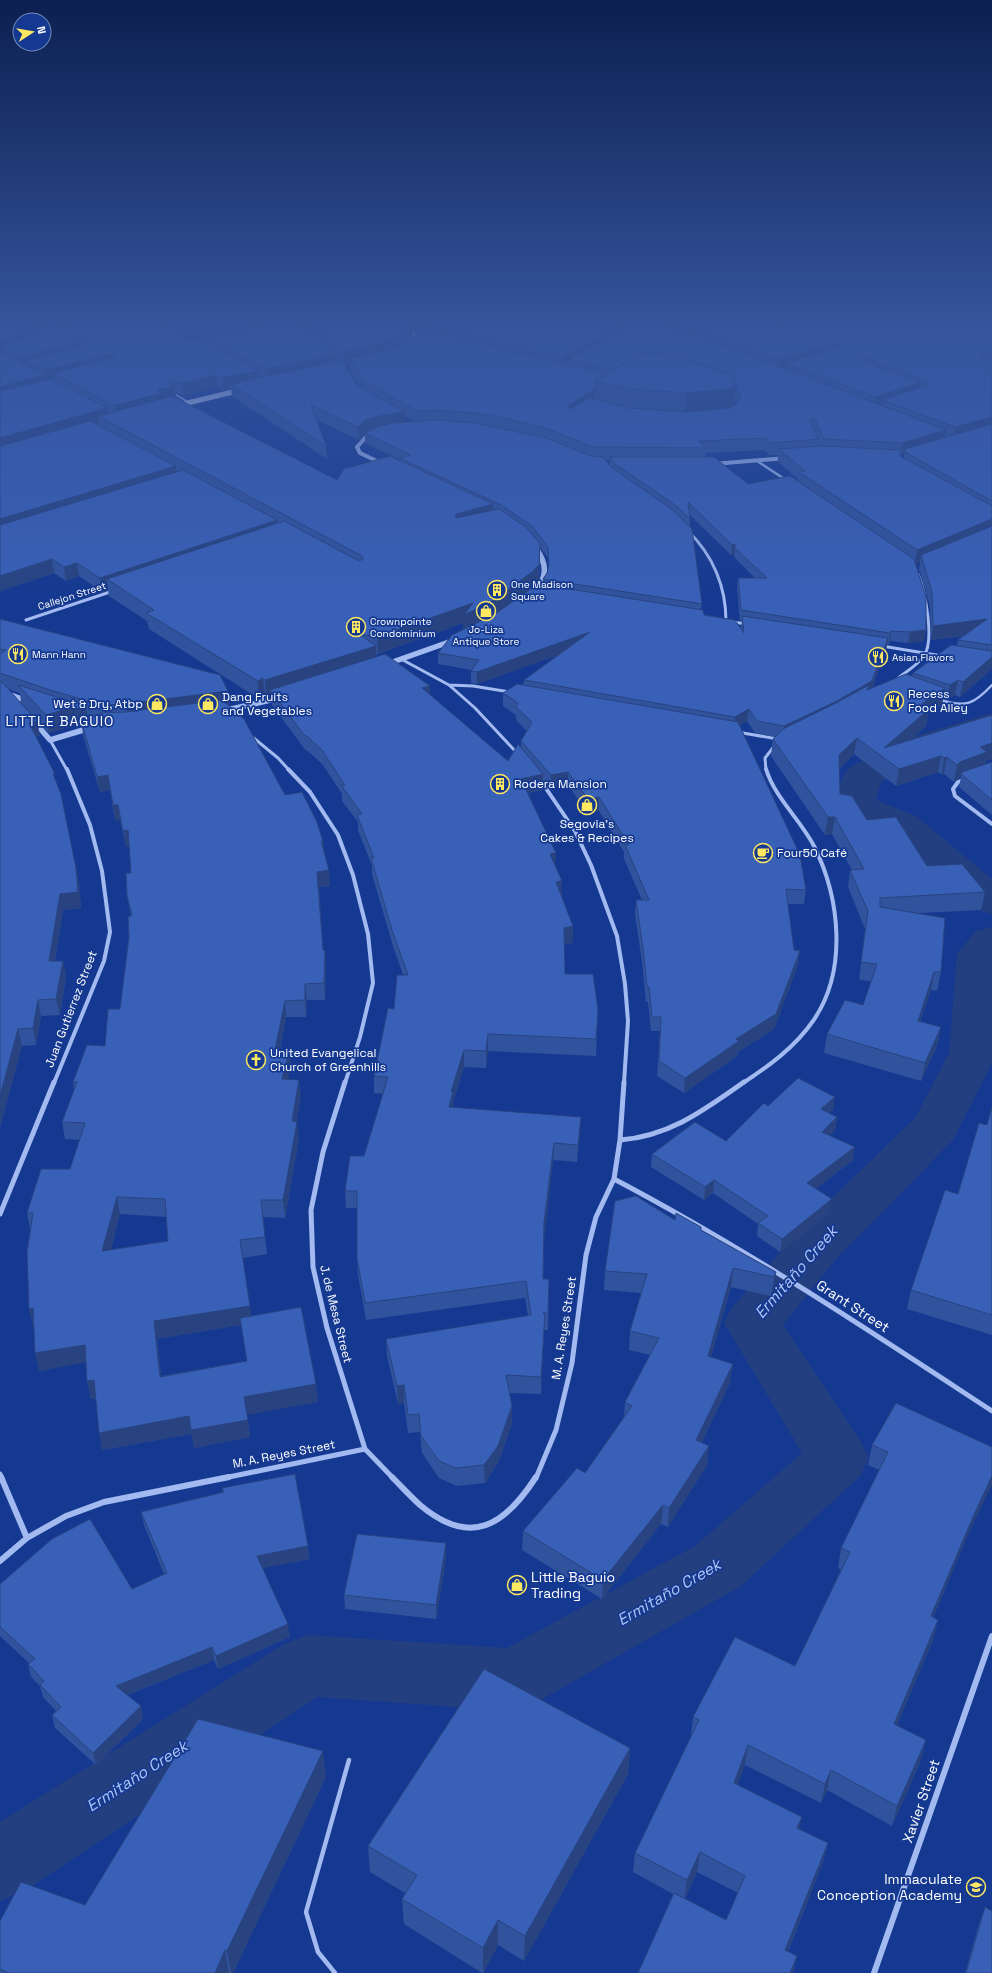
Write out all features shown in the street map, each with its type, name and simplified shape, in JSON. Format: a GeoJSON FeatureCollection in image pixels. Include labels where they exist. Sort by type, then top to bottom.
{"type":"FeatureCollection","features":[{"type":"Feature","properties":{"kind":"street"},"geometry":{"type":"LineString","coordinates":[[382,432],[366,437],[357,446],[360,453],[388,466]]}},
{"type":"Feature","properties":{"kind":"street"},"geometry":{"type":"LineString","coordinates":[[706,464],[789,458]]}},
{"type":"Feature","properties":{"kind":"street"},"geometry":{"type":"LineString","coordinates":[[758,461],[791,484]]}},
{"type":"Feature","properties":{"kind":"street"},"geometry":{"type":"LineString","coordinates":[[682,526],[694,536],[714,566],[726,601],[726,621]]}},
{"type":"Feature","properties":{"kind":"street"},"geometry":{"type":"LineString","coordinates":[[529,540],[544,558],[545,575],[543,583],[529,596]]}},
{"type":"Feature","properties":{"kind":"street"},"geometry":{"type":"LineString","coordinates":[[892,683],[920,661],[925,653],[929,613],[924,588],[915,567]]}},
{"type":"Feature","properties":{"kind":"street","name":"Callejon Street"},"geometry":{"type":"LineString","coordinates":[[26,620],[116,590]]}},
{"type":"Feature","properties":{"kind":"street"},"geometry":{"type":"LineString","coordinates":[[535,592],[543,593]]}},
{"type":"Feature","properties":{"kind":"street"},"geometry":{"type":"LineString","coordinates":[[718,620],[748,625]]}},
{"type":"Feature","properties":{"kind":"street"},"geometry":{"type":"LineString","coordinates":[[383,665],[456,640]]}},
{"type":"Feature","properties":{"kind":"street"},"geometry":{"type":"LineString","coordinates":[[878,646],[944,656]]}},
{"type":"Feature","properties":{"kind":"street"},"geometry":{"type":"LineString","coordinates":[[401,659],[449,685],[475,708],[521,757]]}},
{"type":"Feature","properties":{"kind":"street"},"geometry":{"type":"LineString","coordinates":[[449,685],[473,686],[512,693]]}},
{"type":"Feature","properties":{"kind":"street"},"geometry":{"type":"LineString","coordinates":[[0,691],[37,704]]}},
{"type":"Feature","properties":{"kind":"street"},"geometry":{"type":"LineString","coordinates":[[8,695],[18,705]]}},
{"type":"Feature","properties":{"kind":"street"},"geometry":{"type":"LineString","coordinates":[[215,712],[224,713],[284,696]]}},
{"type":"Feature","properties":{"kind":"street"},"geometry":{"type":"LineString","coordinates":[[28,715],[50,740],[98,726]]}},
{"type":"Feature","properties":{"kind":"street","name":"J. de Mesa Street"},"geometry":{"type":"LineString","coordinates":[[243,729],[278,758],[310,792],[338,835],[353,876],[368,934],[373,983],[360,1037],[323,1152],[311,1210],[313,1267],[327,1328],[365,1449]]}},
{"type":"Feature","properties":{"kind":"street"},"geometry":{"type":"LineString","coordinates":[[620,1140],[632,1140],[649,1136],[690,1119],[763,1069],[802,1037],[820,1010],[831,982],[837,944],[833,906],[822,864],[802,827],[780,797],[767,774],[765,758],[780,740],[734,732]]}},
{"type":"Feature","properties":{"kind":"street","name":"Juan Gutierrez Street"},"geometry":{"type":"LineString","coordinates":[[0,1214],[104,961],[110,932],[102,871],[90,825],[68,771],[50,740]]}},
{"type":"Feature","properties":{"kind":"street","name":"M. A. Reyes Street"},"geometry":{"type":"LineString","coordinates":[[0,1561],[27,1538],[66,1516],[104,1502],[365,1449],[420,1505],[441,1520],[465,1528],[484,1526],[502,1518],[518,1503],[536,1477],[556,1430],[572,1363],[586,1255],[596,1217],[614,1179],[620,1140],[628,1021],[625,984],[617,936],[591,865],[574,831],[538,778]]}},
{"type":"Feature","properties":{"kind":"street"},"geometry":{"type":"LineString","coordinates":[[965,780],[958,782],[953,789],[955,796],[992,824]]}},
{"type":"Feature","properties":{"kind":"street","name":"Grant Street"},"geometry":{"type":"LineString","coordinates":[[614,1179],[674,1208],[810,1293],[992,1411]]}},
{"type":"Feature","properties":{"kind":"street"},"geometry":{"type":"LineString","coordinates":[[0,1474],[27,1538]]}},
{"type":"Feature","properties":{"kind":"street","name":"Xavier Street"},"geometry":{"type":"LineString","coordinates":[[874,1973],[992,1636]]}},
{"type":"Feature","properties":{"kind":"lane"},"geometry":{"type":"LineString","coordinates":[[892,683],[898,685]]}},
{"type":"Feature","properties":{"kind":"lane"},"geometry":{"type":"LineString","coordinates":[[936,698],[949,703],[968,704],[976,701],[992,685]]}},
{"type":"Feature","properties":{"kind":"lane"},"geometry":{"type":"LineString","coordinates":[[335,1973],[318,1952],[306,1912],[349,1760]]}},
{"type":"Feature","properties":{"kind":"building"},"geometry":{"type":"Polygon","coordinates":[[[0,414],[85,414],[0,438],[0,414]]]}},
{"type":"Feature","properties":{"kind":"building"},"geometry":{"type":"Polygon","coordinates":[[[105,414],[208,414],[337,480],[344,469],[390,456],[493,504],[457,514],[455,516],[456,518],[499,509],[526,527],[540,544],[539,565],[532,572],[491,602],[463,616],[473,603],[377,637],[359,634],[376,646],[265,680],[263,678],[258,681],[146,613],[154,610],[107,579],[284,521],[359,561],[363,559],[362,556],[98,416],[105,414]]]}},
{"type":"Feature","properties":{"kind":"building"},"geometry":{"type":"Polygon","coordinates":[[[277,414],[314,414],[326,446],[277,414]]]}},
{"type":"Feature","properties":{"kind":"building"},"geometry":{"type":"Polygon","coordinates":[[[330,414],[392,414],[374,417],[364,421],[358,427],[330,414]]]}},
{"type":"Feature","properties":{"kind":"building"},"geometry":{"type":"Polygon","coordinates":[[[481,414],[904,414],[946,430],[902,443],[824,439],[815,419],[812,417],[810,420],[818,439],[771,443],[765,438],[698,441],[706,448],[593,447],[548,429],[509,419],[481,414]]]}},
{"type":"Feature","properties":{"kind":"building"},"geometry":{"type":"Polygon","coordinates":[[[920,414],[992,414],[992,417],[955,427],[920,414]]]}},
{"type":"Feature","properties":{"kind":"building"},"geometry":{"type":"Polygon","coordinates":[[[437,420],[474,423],[546,438],[591,456],[603,457],[611,467],[674,511],[692,529],[702,604],[543,579],[547,573],[549,565],[548,547],[532,526],[501,505],[400,458],[411,455],[365,433],[377,427],[393,423],[437,420]]]}},
{"type":"Feature","properties":{"kind":"building"},"geometry":{"type":"Polygon","coordinates":[[[90,421],[176,466],[0,519],[0,446],[90,421]]]}},
{"type":"Feature","properties":{"kind":"building"},"geometry":{"type":"Polygon","coordinates":[[[992,424],[992,501],[905,452],[905,449],[992,424]]]}},
{"type":"Feature","properties":{"kind":"building"},"geometry":{"type":"Polygon","coordinates":[[[822,446],[900,450],[900,456],[992,506],[992,519],[917,550],[799,472],[805,471],[779,449],[822,446]]]}},
{"type":"Feature","properties":{"kind":"building"},"geometry":{"type":"Polygon","coordinates":[[[610,457],[714,457],[748,484],[790,476],[914,559],[926,597],[926,630],[910,632],[891,631],[890,633],[741,610],[738,578],[767,578],[735,548],[735,544],[732,545],[688,502],[690,519],[678,507],[614,463],[610,457]]]}},
{"type":"Feature","properties":{"kind":"building"},"geometry":{"type":"Polygon","coordinates":[[[183,470],[277,520],[100,578],[77,563],[64,567],[52,559],[0,576],[0,525],[183,470]]]}},
{"type":"Feature","properties":{"kind":"building"},"geometry":{"type":"Polygon","coordinates":[[[992,526],[992,645],[958,640],[987,619],[933,626],[932,592],[921,555],[992,526]]]}},
{"type":"Feature","properties":{"kind":"building"},"geometry":{"type":"Polygon","coordinates":[[[538,584],[703,610],[704,615],[735,620],[744,633],[742,616],[888,638],[872,681],[835,702],[784,726],[757,721],[749,709],[735,717],[524,680],[590,632],[477,672],[471,671],[479,660],[438,653],[452,635],[495,614],[538,584]]]}},
{"type":"Feature","properties":{"kind":"building"},"geometry":{"type":"Polygon","coordinates":[[[0,619],[220,675],[228,691],[126,704],[102,705],[50,690],[0,673],[0,654],[6,650],[0,649],[0,619]]]}},
{"type":"Feature","properties":{"kind":"building"},"geometry":{"type":"Polygon","coordinates":[[[951,645],[992,651],[992,657],[963,682],[958,680],[950,685],[913,673],[951,645]]]}},
{"type":"Feature","properties":{"kind":"building"},"geometry":{"type":"Polygon","coordinates":[[[385,654],[430,686],[422,688],[508,761],[518,744],[543,774],[521,779],[556,853],[550,854],[562,881],[556,882],[573,926],[564,928],[565,974],[593,974],[598,1010],[596,1039],[488,1034],[486,1051],[464,1050],[451,1092],[453,1092],[449,1107],[581,1117],[578,1145],[554,1143],[544,1222],[543,1279],[549,1279],[548,1313],[545,1313],[541,1377],[506,1375],[512,1406],[498,1446],[484,1465],[456,1468],[439,1461],[421,1436],[419,1414],[408,1415],[404,1385],[397,1386],[386,1339],[531,1315],[526,1281],[365,1303],[357,1258],[357,1191],[345,1191],[350,1156],[364,1156],[388,1077],[374,1076],[388,1008],[394,1009],[397,975],[408,975],[392,930],[371,858],[374,858],[357,815],[362,814],[341,785],[345,785],[322,750],[307,736],[305,736],[270,690],[385,654]]]}},
{"type":"Feature","properties":{"kind":"building"},"geometry":{"type":"Polygon","coordinates":[[[906,674],[945,688],[919,706],[928,710],[884,748],[992,715],[992,743],[980,747],[987,752],[960,762],[957,765],[947,757],[944,758],[941,756],[899,769],[857,738],[839,755],[840,794],[852,796],[867,820],[896,817],[927,866],[962,864],[985,892],[880,898],[880,907],[945,918],[941,972],[934,972],[918,1021],[941,1027],[925,1063],[827,1034],[845,1000],[863,1005],[877,964],[861,962],[868,911],[850,870],[864,869],[835,817],[828,817],[773,739],[783,729],[869,685],[867,690],[906,674]]]}},
{"type":"Feature","properties":{"kind":"building"},"geometry":{"type":"Polygon","coordinates":[[[0,682],[2,682],[37,721],[29,723],[55,774],[53,774],[61,794],[76,868],[78,892],[60,894],[49,961],[63,961],[56,999],[38,1000],[33,1028],[18,1029],[0,1096],[0,682]]]}},
{"type":"Feature","properties":{"kind":"building"},"geometry":{"type":"Polygon","coordinates":[[[517,684],[738,722],[800,855],[806,890],[786,889],[794,950],[800,951],[776,1014],[736,1039],[739,1041],[685,1078],[659,1061],[661,1017],[652,1017],[636,900],[649,900],[625,845],[629,845],[599,797],[588,799],[568,772],[551,775],[521,741],[532,722],[516,707],[518,703],[503,693],[517,684]]]}},
{"type":"Feature","properties":{"kind":"building"},"geometry":{"type":"Polygon","coordinates":[[[18,685],[86,706],[77,709],[76,706],[46,715],[18,685]]]}},
{"type":"Feature","properties":{"kind":"building"},"geometry":{"type":"Polygon","coordinates":[[[222,700],[244,719],[285,795],[302,792],[317,822],[323,841],[321,841],[329,870],[317,872],[323,950],[325,950],[324,983],[305,984],[305,1000],[285,1001],[275,1050],[289,1051],[282,1079],[299,1080],[292,1121],[297,1122],[283,1200],[261,1200],[265,1237],[240,1240],[250,1306],[154,1321],[160,1377],[247,1361],[240,1318],[301,1307],[316,1384],[244,1397],[248,1420],[191,1430],[189,1416],[99,1433],[94,1380],[87,1381],[85,1345],[35,1353],[33,1308],[29,1309],[27,1252],[33,1213],[27,1213],[41,1169],[70,1169],[85,1123],[62,1122],[77,1082],[73,1082],[87,1045],[105,1046],[108,1009],[120,1009],[129,937],[128,917],[132,915],[127,896],[126,873],[131,873],[128,830],[123,831],[118,805],[113,805],[108,775],[97,777],[81,720],[103,713],[126,712],[222,700]],[[117,1197],[102,1251],[168,1241],[165,1199],[117,1197]]]}},
{"type":"Feature","properties":{"kind":"building"},"geometry":{"type":"Polygon","coordinates":[[[992,762],[992,800],[961,774],[962,772],[992,762]]]}},
{"type":"Feature","properties":{"kind":"building"},"geometry":{"type":"Polygon","coordinates":[[[798,1078],[835,1097],[821,1109],[837,1117],[822,1132],[855,1147],[807,1183],[832,1199],[782,1239],[758,1223],[768,1216],[714,1180],[705,1187],[652,1154],[695,1122],[726,1141],[764,1103],[768,1106],[798,1078]]]}},
{"type":"Feature","properties":{"kind":"building"},"geometry":{"type":"Polygon","coordinates":[[[992,1107],[992,1315],[911,1290],[945,1190],[958,1194],[979,1123],[987,1125],[992,1107]]]}},
{"type":"Feature","properties":{"kind":"building"},"geometry":{"type":"Polygon","coordinates":[[[636,1196],[675,1220],[676,1213],[701,1227],[701,1230],[776,1272],[774,1277],[733,1268],[708,1356],[733,1364],[696,1440],[709,1446],[669,1508],[663,1505],[603,1580],[523,1531],[577,1468],[585,1473],[632,1406],[625,1402],[659,1338],[630,1331],[647,1274],[605,1271],[615,1201],[636,1196]]]}},
{"type":"Feature","properties":{"kind":"building"},"geometry":{"type":"Polygon","coordinates":[[[896,1403],[992,1447],[992,1476],[931,1616],[938,1620],[894,1724],[926,1740],[897,1806],[831,1770],[825,1784],[748,1745],[734,1783],[802,1817],[797,1828],[828,1843],[785,1950],[797,1956],[790,1973],[638,1973],[674,1893],[726,1920],[745,1876],[700,1852],[687,1880],[635,1853],[699,1720],[693,1717],[735,1637],[795,1666],[850,1552],[841,1548],[888,1452],[872,1445],[896,1403]]]}},
{"type":"Feature","properties":{"kind":"building"},"geometry":{"type":"Polygon","coordinates":[[[295,1474],[308,1546],[257,1556],[288,1624],[216,1656],[212,1647],[116,1686],[141,1706],[93,1753],[52,1715],[61,1707],[40,1685],[44,1681],[28,1664],[35,1659],[0,1627],[0,1584],[52,1539],[90,1519],[132,1589],[167,1573],[141,1512],[224,1492],[222,1488],[295,1474]]]}},
{"type":"Feature","properties":{"kind":"building"},"geometry":{"type":"Polygon","coordinates":[[[357,1534],[446,1543],[436,1605],[344,1595],[357,1534]]]}},
{"type":"Feature","properties":{"kind":"building"},"geometry":{"type":"Polygon","coordinates":[[[484,1669],[630,1748],[525,1936],[498,1920],[483,1948],[402,1899],[417,1875],[368,1846],[484,1669]]]}},
{"type":"Feature","properties":{"kind":"building"},"geometry":{"type":"Polygon","coordinates":[[[198,1719],[323,1751],[215,1973],[9,1973],[0,1969],[0,1921],[21,1882],[85,1905],[198,1719]]]}},
{"type":"Feature","properties":{"kind":"building"},"geometry":{"type":"Polygon","coordinates":[[[985,1907],[992,1911],[992,1973],[966,1973],[985,1907]]]}},
{"type":"Feature","properties":{"kind":"waterway","name":"Ermitaño Creek"},"geometry":{"type":"LineString","coordinates":[[992,724],[906,751],[863,776],[854,806],[902,825],[992,901]]}},
{"type":"Feature","properties":{"kind":"waterway","name":"Ermitaño Creek"},"geometry":{"type":"LineString","coordinates":[[0,1864],[308,1666],[513,1680],[718,1566],[838,1458],[752,1323],[817,1245],[935,1128],[973,1053],[979,954],[992,940]]}},
{"type":"Feature","properties":{"kind":"place","name":"One Madison Square"},"geometry":{"type":"Point","coordinates":[497,590]}},
{"type":"Feature","properties":{"kind":"place","name":"Jo-Liza Antique Store"},"geometry":{"type":"Point","coordinates":[486,611]}},
{"type":"Feature","properties":{"kind":"place","name":"Crownpointe Condominium"},"geometry":{"type":"Point","coordinates":[356,627]}},
{"type":"Feature","properties":{"kind":"place","name":"Mann Hann"},"geometry":{"type":"Point","coordinates":[18,654]}},
{"type":"Feature","properties":{"kind":"place","name":"Asian Flavors"},"geometry":{"type":"Point","coordinates":[878,657]}},
{"type":"Feature","properties":{"kind":"place","name":"Recess Food Alley"},"geometry":{"type":"Point","coordinates":[894,701]}},
{"type":"Feature","properties":{"kind":"place","name":"Wet & Dry, Atbp"},"geometry":{"type":"Point","coordinates":[157,704]}},
{"type":"Feature","properties":{"kind":"place","name":"Dang Fruits and Vegetables"},"geometry":{"type":"Point","coordinates":[208,704]}},
{"type":"Feature","properties":{"kind":"place","name":"Rodera Mansion"},"geometry":{"type":"Point","coordinates":[500,784]}},
{"type":"Feature","properties":{"kind":"place","name":"Segovia's Cakes & Recipes"},"geometry":{"type":"Point","coordinates":[587,805]}},
{"type":"Feature","properties":{"kind":"place","name":"Four50 Café"},"geometry":{"type":"Point","coordinates":[763,853]}},
{"type":"Feature","properties":{"kind":"place","name":"United Evangelical Church of Greenhills"},"geometry":{"type":"Point","coordinates":[256,1060]}},
{"type":"Feature","properties":{"kind":"place","name":"Little Baguio Trading"},"geometry":{"type":"Point","coordinates":[517,1585]}},
{"type":"Feature","properties":{"kind":"place","name":"Immaculate Conception Academy"},"geometry":{"type":"Point","coordinates":[976,1887]}},
{"type":"Feature","properties":{"kind":"district","name":"LITTLE BAGUIO"},"geometry":{"type":"Point","coordinates":[60,721]}}]}
